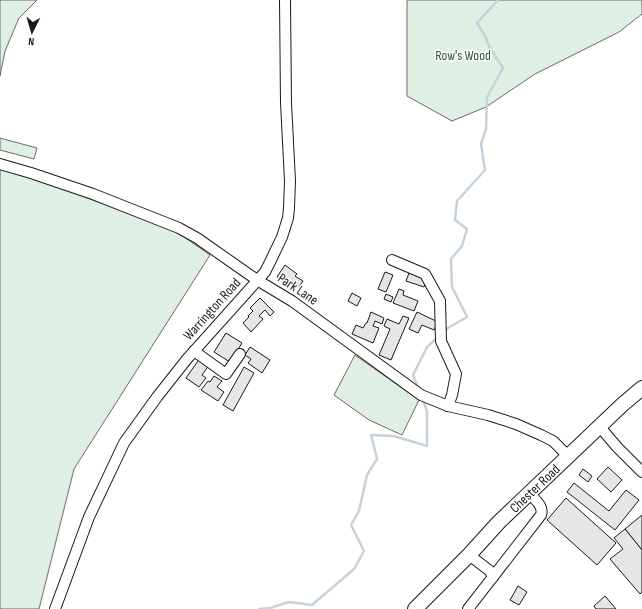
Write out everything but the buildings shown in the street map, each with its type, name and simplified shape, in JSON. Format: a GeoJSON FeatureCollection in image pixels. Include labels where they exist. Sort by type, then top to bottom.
{"type":"FeatureCollection","features":[{"type":"Feature","properties":{"kind":"highway","name":"Chester Road"},"geometry":{"type":"LineString","coordinates":[[417,609],[499,522],[622,405],[642,388]]}},
{"type":"Feature","properties":{"kind":"street","name":"Warrington Road"},"geometry":{"type":"LineString","coordinates":[[54,609],[89,518],[124,443],[157,397],[194,351],[265,272],[284,232],[290,208],[286,103],[285,0]]}},
{"type":"Feature","properties":{"kind":"street","name":"Park Lane"},"geometry":{"type":"LineString","coordinates":[[0,164],[93,194],[178,228],[204,242],[257,280],[292,301],[421,395],[448,406],[488,415],[516,424],[553,441],[568,456]]}},
{"type":"Feature","properties":{"kind":"street"},"geometry":{"type":"LineString","coordinates":[[392,260],[425,274],[440,301],[441,341],[456,374],[452,395],[448,406]]}},
{"type":"Feature","properties":{"kind":"street"},"geometry":{"type":"LineString","coordinates":[[194,351],[226,374],[240,354]]}},
{"type":"Feature","properties":{"kind":"street"},"geometry":{"type":"LineString","coordinates":[[600,427],[617,447],[642,472]]}},
{"type":"Feature","properties":{"kind":"street"},"geometry":{"type":"LineString","coordinates":[[468,609],[541,515],[541,506],[529,493]]}},
{"type":"Feature","properties":{"kind":"street"},"geometry":{"type":"LineString","coordinates":[[469,555],[490,571],[493,577]]}},
{"type":"Feature","properties":{"kind":"green space"},"geometry":{"type":"Polygon","coordinates":[[[0,0],[37,0],[19,18],[5,51],[0,76],[0,0]]]}},
{"type":"Feature","properties":{"kind":"green space","name":"Row's Wood"},"geometry":{"type":"Polygon","coordinates":[[[407,0],[642,0],[642,14],[619,32],[535,74],[486,107],[452,121],[407,96],[407,0]]]}},
{"type":"Feature","properties":{"kind":"green space"},"geometry":{"type":"Polygon","coordinates":[[[0,138],[37,148],[34,159],[0,150],[0,138]]]}},
{"type":"Feature","properties":{"kind":"green space"},"geometry":{"type":"Polygon","coordinates":[[[0,169],[29,176],[177,232],[210,255],[74,469],[39,609],[0,609],[0,169]]]}},
{"type":"Feature","properties":{"kind":"green space"},"geometry":{"type":"Polygon","coordinates":[[[355,355],[419,400],[402,435],[369,420],[334,395],[355,355]]]}},
{"type":"Feature","properties":{"kind":"waterway"},"geometry":{"type":"LineString","coordinates":[[444,332],[467,317],[452,287],[451,259],[462,246],[467,229],[455,220],[457,201],[485,170],[481,144],[486,129],[487,97],[503,68],[490,48],[477,23],[498,0]]}},
{"type":"Feature","properties":{"kind":"waterway"},"geometry":{"type":"LineString","coordinates":[[419,389],[413,375],[427,347],[438,337]]}},
{"type":"Feature","properties":{"kind":"waterway"},"geometry":{"type":"LineString","coordinates":[[259,609],[270,608],[289,602],[312,605],[354,569],[364,551],[351,525],[359,511],[367,475],[377,459],[371,435],[394,436],[427,446],[427,412],[423,399]]}}]}
